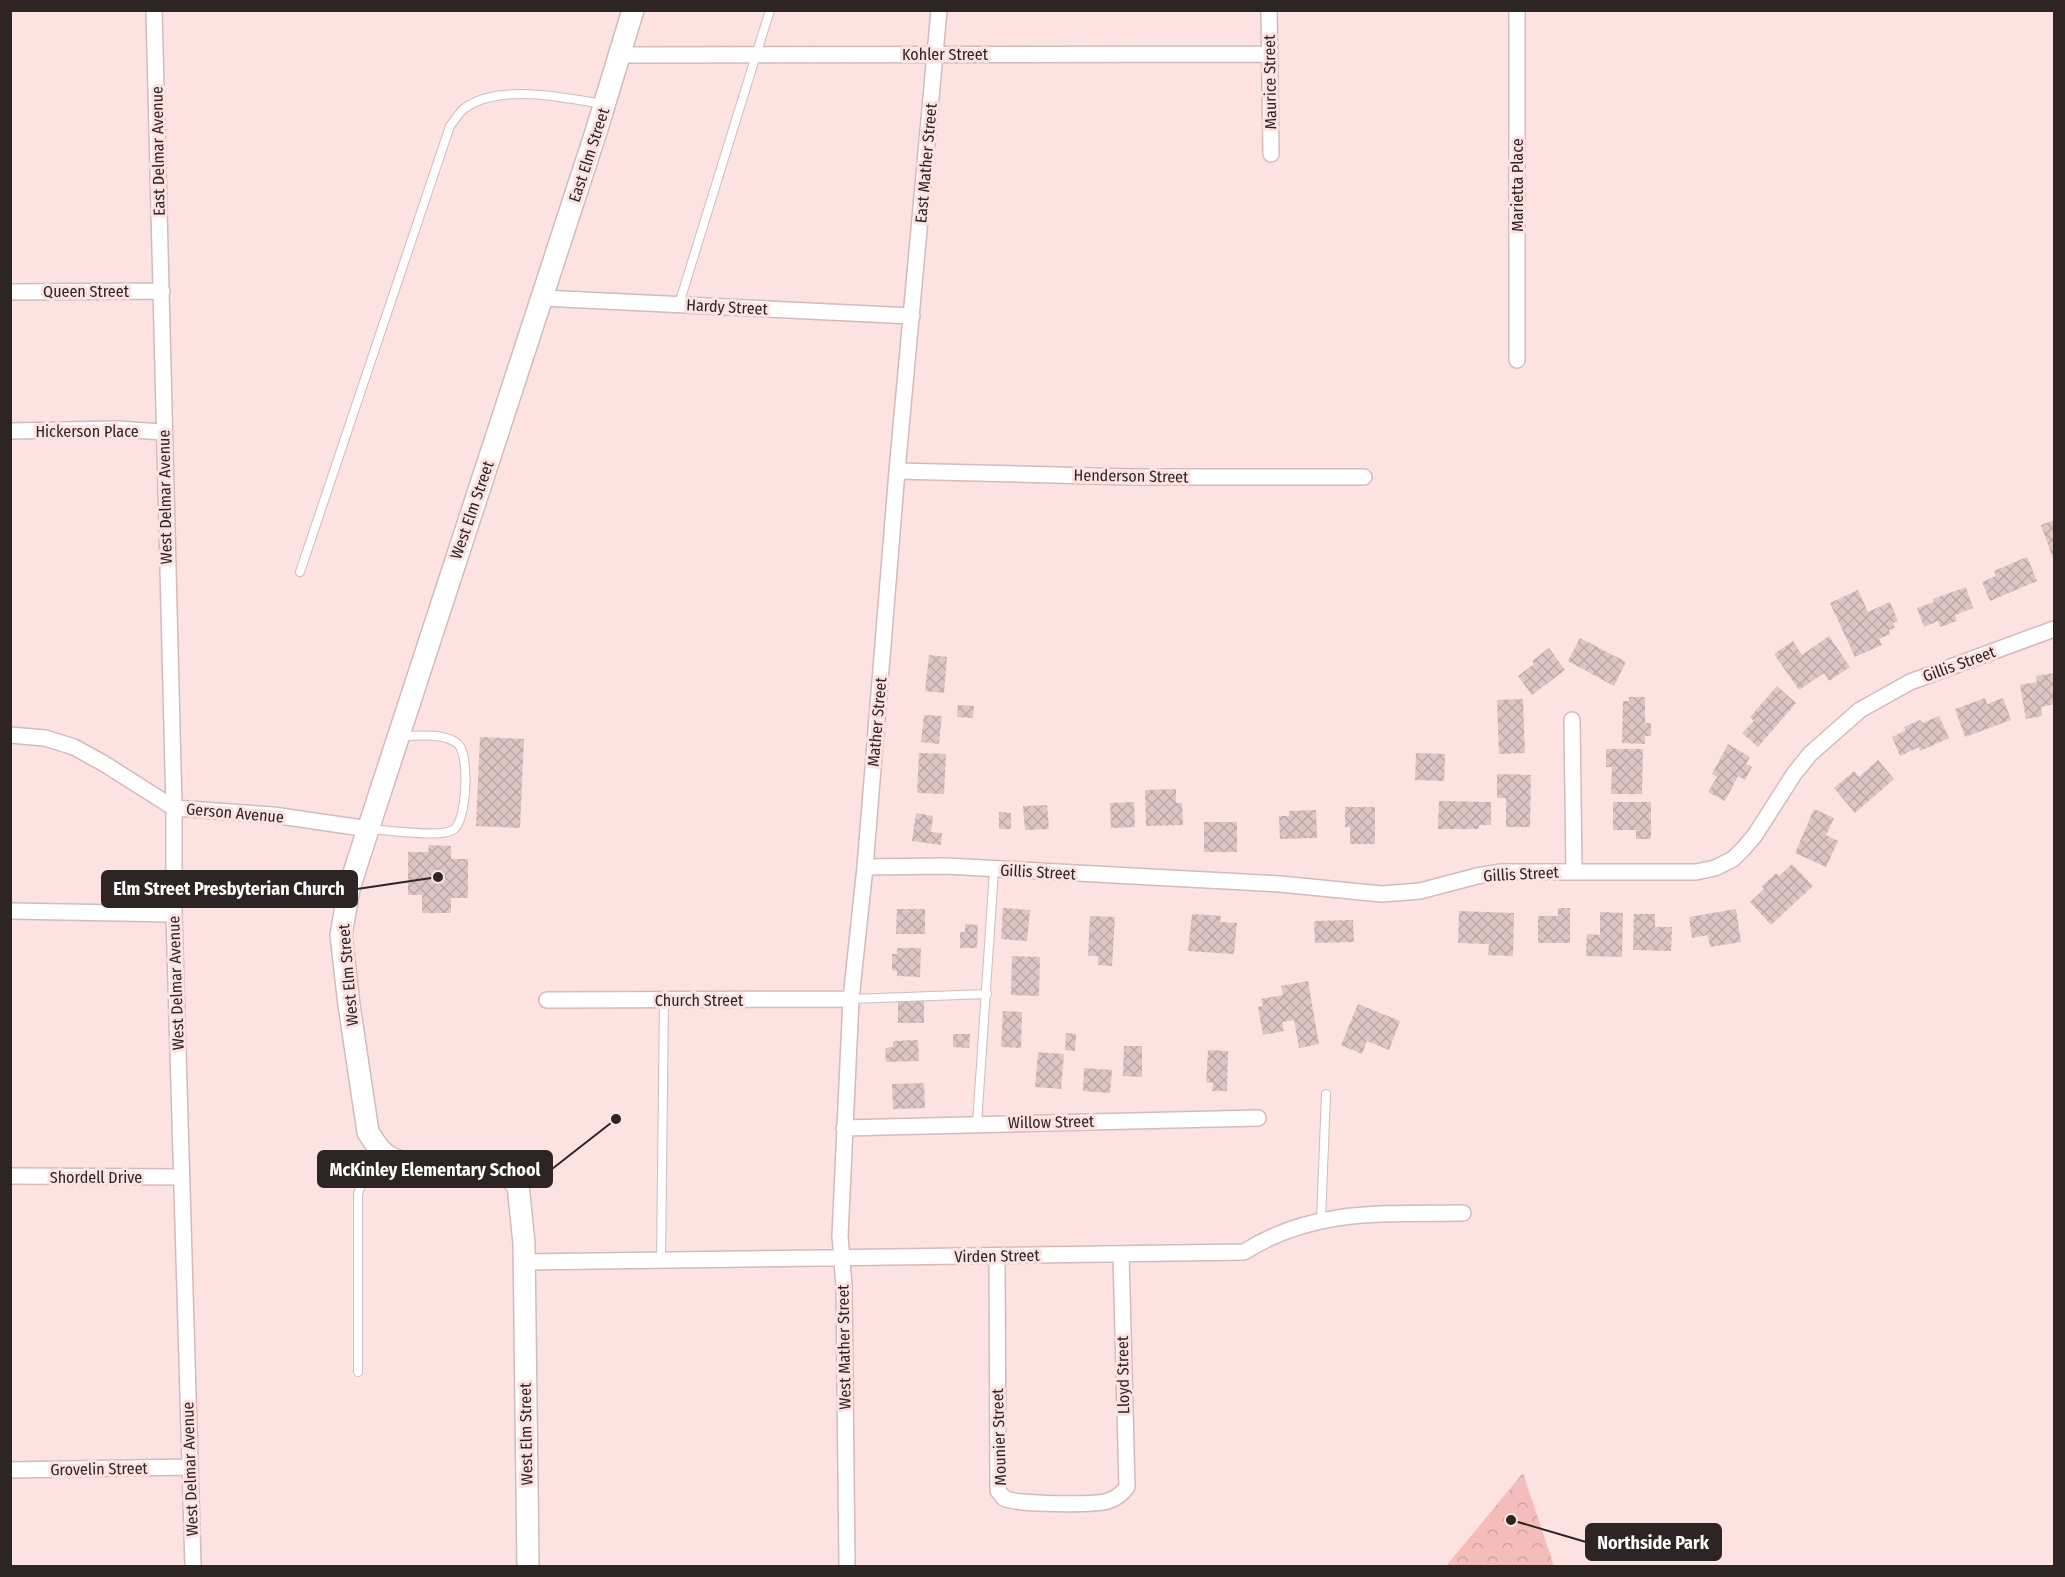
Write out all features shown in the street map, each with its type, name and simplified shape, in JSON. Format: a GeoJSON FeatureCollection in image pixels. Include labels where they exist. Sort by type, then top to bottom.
{"type":"FeatureCollection","features":[{"type":"Feature","properties":{"kind":"street","name":"East Delmar Avenue"},"geometry":{"type":"LineString","coordinates":[[154,10],[162,291]]}},
{"type":"Feature","properties":{"kind":"street","name":"East Elm Street"},"geometry":{"type":"LineString","coordinates":[[542,298],[633,10]]}},
{"type":"Feature","properties":{"kind":"street","name":"East Mather Street"},"geometry":{"type":"LineString","coordinates":[[912,316],[939,10]]}},
{"type":"Feature","properties":{"kind":"street","name":"Maurice Street"},"geometry":{"type":"LineString","coordinates":[[1269,10],[1271,154]]}},
{"type":"Feature","properties":{"kind":"street","name":"Marietta Place"},"geometry":{"type":"LineString","coordinates":[[1517,10],[1517,360]]}},
{"type":"Feature","properties":{"kind":"street","name":"Kohler Street"},"geometry":{"type":"LineString","coordinates":[[620,55],[1269,54]]}},
{"type":"Feature","properties":{"kind":"street","name":"Queen Street"},"geometry":{"type":"LineString","coordinates":[[10,292],[162,291]]}},
{"type":"Feature","properties":{"kind":"street","name":"West Delmar Avenue"},"geometry":{"type":"LineString","coordinates":[[162,291],[174,808],[174,914],[188,1467],[193,1566]]}},
{"type":"Feature","properties":{"kind":"street","name":"Hardy Street"},"geometry":{"type":"LineString","coordinates":[[542,298],[912,316]]}},
{"type":"Feature","properties":{"kind":"street","name":"West Elm Street"},"geometry":{"type":"LineString","coordinates":[[528,1566],[524,1262],[518,1185],[512,1178],[500,1172],[471,1167],[405,1163],[393,1159],[380,1150],[368,1132],[362,1104],[342,935],[349,889],[542,298]]}},
{"type":"Feature","properties":{"kind":"street","name":"Mather Street"},"geometry":{"type":"LineString","coordinates":[[844,1128],[851,999],[865,867],[912,316]]}},
{"type":"Feature","properties":{"kind":"street","name":"Hickerson Place"},"geometry":{"type":"LineString","coordinates":[[10,430],[117,429],[164,432]]}},
{"type":"Feature","properties":{"kind":"street","name":"Henderson Street"},"geometry":{"type":"LineString","coordinates":[[897,471],[1132,477],[1364,477]]}},
{"type":"Feature","properties":{"kind":"street","name":"Gillis Street"},"geometry":{"type":"LineString","coordinates":[[865,867],[913,865],[1280,884],[1382,894],[1420,891],[1501,872],[1574,871],[1669,874],[1696,872],[1715,868],[1733,859],[1755,835],[1789,781],[1810,754],[1860,710],[1910,682],[2055,628]]}},
{"type":"Feature","properties":{"kind":"street"},"geometry":{"type":"LineString","coordinates":[[1572,720],[1574,871]]}},
{"type":"Feature","properties":{"kind":"street","name":"Gerson Avenue"},"geometry":{"type":"LineString","coordinates":[[10,735],[45,738],[74,747],[104,763],[174,808],[273,815],[369,829]]}},
{"type":"Feature","properties":{"kind":"street"},"geometry":{"type":"LineString","coordinates":[[10,911],[174,914]]}},
{"type":"Feature","properties":{"kind":"street","name":"Church Street"},"geometry":{"type":"LineString","coordinates":[[547,1000],[851,999]]}},
{"type":"Feature","properties":{"kind":"street","name":"Willow Street"},"geometry":{"type":"LineString","coordinates":[[844,1128],[1258,1118]]}},
{"type":"Feature","properties":{"kind":"street","name":"West Mather Street"},"geometry":{"type":"LineString","coordinates":[[844,1128],[840,1236],[844,1286],[847,1566]]}},
{"type":"Feature","properties":{"kind":"street","name":"Shordell Drive"},"geometry":{"type":"LineString","coordinates":[[10,1176],[182,1177]]}},
{"type":"Feature","properties":{"kind":"street","name":"Virden Street"},"geometry":{"type":"LineString","coordinates":[[524,1262],[1244,1252],[1265,1239],[1300,1225],[1322,1220],[1367,1214],[1463,1213]]}},
{"type":"Feature","properties":{"kind":"street","name":"Lloyd Street"},"geometry":{"type":"LineString","coordinates":[[1121,1254],[1126,1487],[1121,1495]]}},
{"type":"Feature","properties":{"kind":"street","name":"Mounier Street"},"geometry":{"type":"LineString","coordinates":[[997,1256],[998,1491],[1005,1499],[1018,1502],[1107,1501],[1121,1495]]}},
{"type":"Feature","properties":{"kind":"street","name":"Grovelin Street"},"geometry":{"type":"LineString","coordinates":[[10,1470],[188,1467]]}},
{"type":"Feature","properties":{"kind":"lane"},"geometry":{"type":"LineString","coordinates":[[679,304],[771,10]]}},
{"type":"Feature","properties":{"kind":"lane"},"geometry":{"type":"LineString","coordinates":[[300,572],[450,126],[464,108],[484,99],[527,93],[605,104]]}},
{"type":"Feature","properties":{"kind":"lane"},"geometry":{"type":"LineString","coordinates":[[369,829],[441,833],[453,830],[460,823],[464,798],[465,759],[463,750],[456,742],[443,737],[398,736]]}},
{"type":"Feature","properties":{"kind":"lane"},"geometry":{"type":"LineString","coordinates":[[977,1124],[994,870]]}},
{"type":"Feature","properties":{"kind":"lane"},"geometry":{"type":"LineString","coordinates":[[851,999],[987,994]]}},
{"type":"Feature","properties":{"kind":"lane"},"geometry":{"type":"LineString","coordinates":[[661,1260],[664,1000]]}},
{"type":"Feature","properties":{"kind":"lane"},"geometry":{"type":"LineString","coordinates":[[1322,1220],[1326,1094]]}},
{"type":"Feature","properties":{"kind":"lane"},"geometry":{"type":"LineString","coordinates":[[358,1372],[358,1194],[367,1168],[380,1150]]}},
{"type":"Feature","properties":{"kind":"green space"},"geometry":{"type":"Polygon","coordinates":[[[1523,1473],[1554,1566],[1446,1566],[1523,1473]]]}},
{"type":"Feature","properties":{"kind":"building"},"geometry":{"type":"Polygon","coordinates":[[[2054,520],[2054,561],[2041,525],[2054,520]]]}},
{"type":"Feature","properties":{"kind":"building"},"geometry":{"type":"Polygon","coordinates":[[[2027,557],[2037,581],[1990,601],[1982,582],[1996,576],[1994,571],[2027,557]]]}},
{"type":"Feature","properties":{"kind":"building"},"geometry":{"type":"Polygon","coordinates":[[[1966,587],[1973,608],[1955,615],[1957,621],[1940,627],[1938,621],[1924,627],[1917,608],[1934,602],[1933,599],[1966,587]]]}},
{"type":"Feature","properties":{"kind":"building"},"geometry":{"type":"Polygon","coordinates":[[[1858,590],[1868,612],[1890,602],[1898,621],[1893,623],[1895,628],[1889,630],[1890,634],[1879,639],[1882,645],[1855,657],[1830,603],[1858,590]]]}},
{"type":"Feature","properties":{"kind":"building"},"geometry":{"type":"Polygon","coordinates":[[[1829,636],[1850,667],[1829,681],[1824,673],[1799,690],[1774,654],[1793,641],[1802,655],[1829,636]]]}},
{"type":"Feature","properties":{"kind":"building"},"geometry":{"type":"Polygon","coordinates":[[[1580,638],[1626,662],[1614,686],[1568,661],[1580,638]]]}},
{"type":"Feature","properties":{"kind":"building"},"geometry":{"type":"Polygon","coordinates":[[[1549,648],[1565,670],[1532,695],[1518,676],[1534,664],[1532,661],[1549,648]]]}},
{"type":"Feature","properties":{"kind":"building"},"geometry":{"type":"Polygon","coordinates":[[[929,655],[947,657],[944,693],[925,691],[929,655]]]}},
{"type":"Feature","properties":{"kind":"building"},"geometry":{"type":"Polygon","coordinates":[[[2054,673],[2054,704],[2041,707],[2042,716],[2026,719],[2020,685],[2037,682],[2036,676],[2054,673]]]}},
{"type":"Feature","properties":{"kind":"building"},"geometry":{"type":"Polygon","coordinates":[[[1777,686],[1796,703],[1758,747],[1742,733],[1754,721],[1750,717],[1777,686]]]}},
{"type":"Feature","properties":{"kind":"building"},"geometry":{"type":"Polygon","coordinates":[[[1629,697],[1645,697],[1645,723],[1651,723],[1651,736],[1645,736],[1645,744],[1622,743],[1623,701],[1629,701],[1629,697]]]}},
{"type":"Feature","properties":{"kind":"building"},"geometry":{"type":"Polygon","coordinates":[[[1985,698],[1987,704],[2003,698],[2011,720],[1965,737],[1955,709],[1985,698]]]}},
{"type":"Feature","properties":{"kind":"building"},"geometry":{"type":"Polygon","coordinates":[[[1523,699],[1525,753],[1499,754],[1497,700],[1523,699]]]}},
{"type":"Feature","properties":{"kind":"building"},"geometry":{"type":"Polygon","coordinates":[[[958,705],[974,706],[973,718],[957,717],[958,705]]]}},
{"type":"Feature","properties":{"kind":"building"},"geometry":{"type":"Polygon","coordinates":[[[924,715],[942,716],[939,744],[921,742],[924,715]]]}},
{"type":"Feature","properties":{"kind":"building"},"geometry":{"type":"Polygon","coordinates":[[[1939,716],[1949,738],[1920,751],[1919,747],[1900,756],[1892,737],[1906,730],[1904,727],[1920,720],[1923,723],[1939,716]]]}},
{"type":"Feature","properties":{"kind":"building"},"geometry":{"type":"Polygon","coordinates":[[[480,737],[524,739],[520,828],[476,826],[480,737]]]}},
{"type":"Feature","properties":{"kind":"building"},"geometry":{"type":"Polygon","coordinates":[[[1728,744],[1750,757],[1746,764],[1752,767],[1745,780],[1738,776],[1725,801],[1708,792],[1717,777],[1712,774],[1728,744]]]}},
{"type":"Feature","properties":{"kind":"building"},"geometry":{"type":"Polygon","coordinates":[[[1606,749],[1643,749],[1642,794],[1611,794],[1612,767],[1606,767],[1606,749]]]}},
{"type":"Feature","properties":{"kind":"building"},"geometry":{"type":"Polygon","coordinates":[[[919,753],[946,754],[944,794],[917,793],[919,753]]]}},
{"type":"Feature","properties":{"kind":"building"},"geometry":{"type":"Polygon","coordinates":[[[1416,753],[1445,754],[1444,781],[1415,780],[1416,753]]]}},
{"type":"Feature","properties":{"kind":"building"},"geometry":{"type":"Polygon","coordinates":[[[1878,760],[1894,779],[1855,813],[1834,788],[1854,771],[1859,777],[1878,760]]]}},
{"type":"Feature","properties":{"kind":"building"},"geometry":{"type":"Polygon","coordinates":[[[1497,774],[1531,775],[1530,827],[1506,827],[1506,798],[1497,798],[1497,774]]]}},
{"type":"Feature","properties":{"kind":"building"},"geometry":{"type":"Polygon","coordinates":[[[1176,789],[1176,803],[1182,803],[1183,825],[1146,826],[1145,790],[1176,789]]]}},
{"type":"Feature","properties":{"kind":"building"},"geometry":{"type":"Polygon","coordinates":[[[1439,801],[1491,802],[1491,825],[1479,825],[1479,829],[1438,829],[1439,801]]]}},
{"type":"Feature","properties":{"kind":"building"},"geometry":{"type":"Polygon","coordinates":[[[1134,802],[1135,827],[1111,828],[1110,803],[1134,802]]]}},
{"type":"Feature","properties":{"kind":"building"},"geometry":{"type":"Polygon","coordinates":[[[1613,802],[1651,802],[1651,839],[1636,839],[1636,830],[1613,830],[1613,802]]]}},
{"type":"Feature","properties":{"kind":"building"},"geometry":{"type":"Polygon","coordinates":[[[1047,805],[1049,829],[1025,830],[1023,806],[1047,805]]]}},
{"type":"Feature","properties":{"kind":"building"},"geometry":{"type":"Polygon","coordinates":[[[1345,807],[1375,807],[1375,844],[1350,844],[1350,827],[1345,827],[1345,807]]]}},
{"type":"Feature","properties":{"kind":"building"},"geometry":{"type":"Polygon","coordinates":[[[1814,809],[1834,818],[1826,835],[1838,841],[1826,867],[1795,853],[1814,809]]]}},
{"type":"Feature","properties":{"kind":"building"},"geometry":{"type":"Polygon","coordinates":[[[1316,810],[1317,838],[1280,839],[1279,816],[1289,816],[1289,811],[1316,810]]]}},
{"type":"Feature","properties":{"kind":"building"},"geometry":{"type":"Polygon","coordinates":[[[999,812],[1011,813],[1011,829],[999,829],[999,812]]]}},
{"type":"Feature","properties":{"kind":"building"},"geometry":{"type":"Polygon","coordinates":[[[916,813],[933,816],[931,832],[942,833],[941,845],[912,841],[916,813]]]}},
{"type":"Feature","properties":{"kind":"building"},"geometry":{"type":"Polygon","coordinates":[[[1204,822],[1237,822],[1237,852],[1204,852],[1204,822]]]}},
{"type":"Feature","properties":{"kind":"building"},"geometry":{"type":"Polygon","coordinates":[[[429,845],[451,846],[451,859],[468,859],[468,898],[451,898],[451,913],[422,913],[422,895],[408,895],[408,852],[428,852],[429,845]]]}},
{"type":"Feature","properties":{"kind":"building"},"geometry":{"type":"Polygon","coordinates":[[[1792,864],[1813,886],[1771,925],[1750,902],[1776,873],[1779,876],[1792,864]]]}},
{"type":"Feature","properties":{"kind":"building"},"geometry":{"type":"Polygon","coordinates":[[[1003,908],[1030,910],[1027,941],[1001,939],[1003,908]]]}},
{"type":"Feature","properties":{"kind":"building"},"geometry":{"type":"Polygon","coordinates":[[[1558,908],[1570,908],[1570,943],[1538,943],[1538,916],[1558,916],[1558,908]]]}},
{"type":"Feature","properties":{"kind":"building"},"geometry":{"type":"Polygon","coordinates":[[[897,909],[925,909],[925,934],[896,934],[897,909]]]}},
{"type":"Feature","properties":{"kind":"building"},"geometry":{"type":"Polygon","coordinates":[[[1736,909],[1741,942],[1710,947],[1708,935],[1692,938],[1689,917],[1736,909]]]}},
{"type":"Feature","properties":{"kind":"building"},"geometry":{"type":"Polygon","coordinates":[[[1459,911],[1514,913],[1513,956],[1488,955],[1489,944],[1458,943],[1459,911]]]}},
{"type":"Feature","properties":{"kind":"building"},"geometry":{"type":"Polygon","coordinates":[[[1600,912],[1623,913],[1622,957],[1586,956],[1587,934],[1600,935],[1600,912]]]}},
{"type":"Feature","properties":{"kind":"building"},"geometry":{"type":"Polygon","coordinates":[[[1192,914],[1221,916],[1220,922],[1237,923],[1234,954],[1188,951],[1192,914]]]}},
{"type":"Feature","properties":{"kind":"building"},"geometry":{"type":"Polygon","coordinates":[[[1634,914],[1655,914],[1655,927],[1672,927],[1671,951],[1633,950],[1634,914]]]}},
{"type":"Feature","properties":{"kind":"building"},"geometry":{"type":"Polygon","coordinates":[[[1090,916],[1115,917],[1112,966],[1098,965],[1098,956],[1088,956],[1090,916]]]}},
{"type":"Feature","properties":{"kind":"building"},"geometry":{"type":"Polygon","coordinates":[[[1353,920],[1354,942],[1315,943],[1314,921],[1353,920]]]}},
{"type":"Feature","properties":{"kind":"building"},"geometry":{"type":"Polygon","coordinates":[[[965,924],[978,925],[977,948],[960,948],[960,932],[965,932],[965,924]]]}},
{"type":"Feature","properties":{"kind":"building"},"geometry":{"type":"Polygon","coordinates":[[[897,948],[921,948],[920,977],[897,976],[897,971],[892,970],[892,954],[897,954],[897,948]]]}},
{"type":"Feature","properties":{"kind":"building"},"geometry":{"type":"Polygon","coordinates":[[[1012,956],[1040,957],[1039,996],[1011,995],[1012,956]]]}},
{"type":"Feature","properties":{"kind":"building"},"geometry":{"type":"Polygon","coordinates":[[[1308,981],[1319,1044],[1299,1048],[1294,1020],[1282,1022],[1284,1031],[1263,1035],[1258,1007],[1263,1006],[1261,999],[1283,995],[1281,986],[1308,981]]]}},
{"type":"Feature","properties":{"kind":"building"},"geometry":{"type":"Polygon","coordinates":[[[898,1001],[924,1001],[924,1023],[898,1023],[898,1001]]]}},
{"type":"Feature","properties":{"kind":"building"},"geometry":{"type":"Polygon","coordinates":[[[1358,1004],[1400,1021],[1389,1050],[1367,1041],[1362,1054],[1341,1045],[1358,1004]]]}},
{"type":"Feature","properties":{"kind":"building"},"geometry":{"type":"Polygon","coordinates":[[[1003,1011],[1022,1012],[1021,1048],[1001,1047],[1003,1011]]]}},
{"type":"Feature","properties":{"kind":"building"},"geometry":{"type":"Polygon","coordinates":[[[1066,1033],[1076,1034],[1075,1051],[1065,1050],[1066,1033]]]}},
{"type":"Feature","properties":{"kind":"building"},"geometry":{"type":"Polygon","coordinates":[[[953,1034],[970,1034],[969,1048],[953,1047],[953,1034]]]}},
{"type":"Feature","properties":{"kind":"building"},"geometry":{"type":"Polygon","coordinates":[[[918,1040],[919,1061],[886,1062],[885,1048],[893,1047],[893,1041],[918,1040]]]}},
{"type":"Feature","properties":{"kind":"building"},"geometry":{"type":"Polygon","coordinates":[[[1124,1046],[1142,1046],[1142,1077],[1123,1076],[1124,1046]]]}},
{"type":"Feature","properties":{"kind":"building"},"geometry":{"type":"Polygon","coordinates":[[[1208,1050],[1228,1051],[1227,1091],[1212,1091],[1213,1083],[1206,1082],[1208,1050]]]}},
{"type":"Feature","properties":{"kind":"building"},"geometry":{"type":"Polygon","coordinates":[[[1038,1052],[1064,1054],[1061,1089],[1035,1087],[1038,1052]]]}},
{"type":"Feature","properties":{"kind":"building"},"geometry":{"type":"Polygon","coordinates":[[[1084,1068],[1112,1070],[1110,1093],[1083,1091],[1084,1068]]]}},
{"type":"Feature","properties":{"kind":"building"},"geometry":{"type":"Polygon","coordinates":[[[924,1083],[925,1108],[893,1109],[892,1084],[924,1083]]]}},
{"type":"Feature","properties":{"kind":"place","name":"Elm Street Presbyterian Church"},"geometry":{"type":"Point","coordinates":[438,877]}},
{"type":"Feature","properties":{"kind":"place","name":"McKinley Elementary School"},"geometry":{"type":"Point","coordinates":[616,1119]}},
{"type":"Feature","properties":{"kind":"place","name":"Northside Park"},"geometry":{"type":"Point","coordinates":[1511,1520]}}]}
